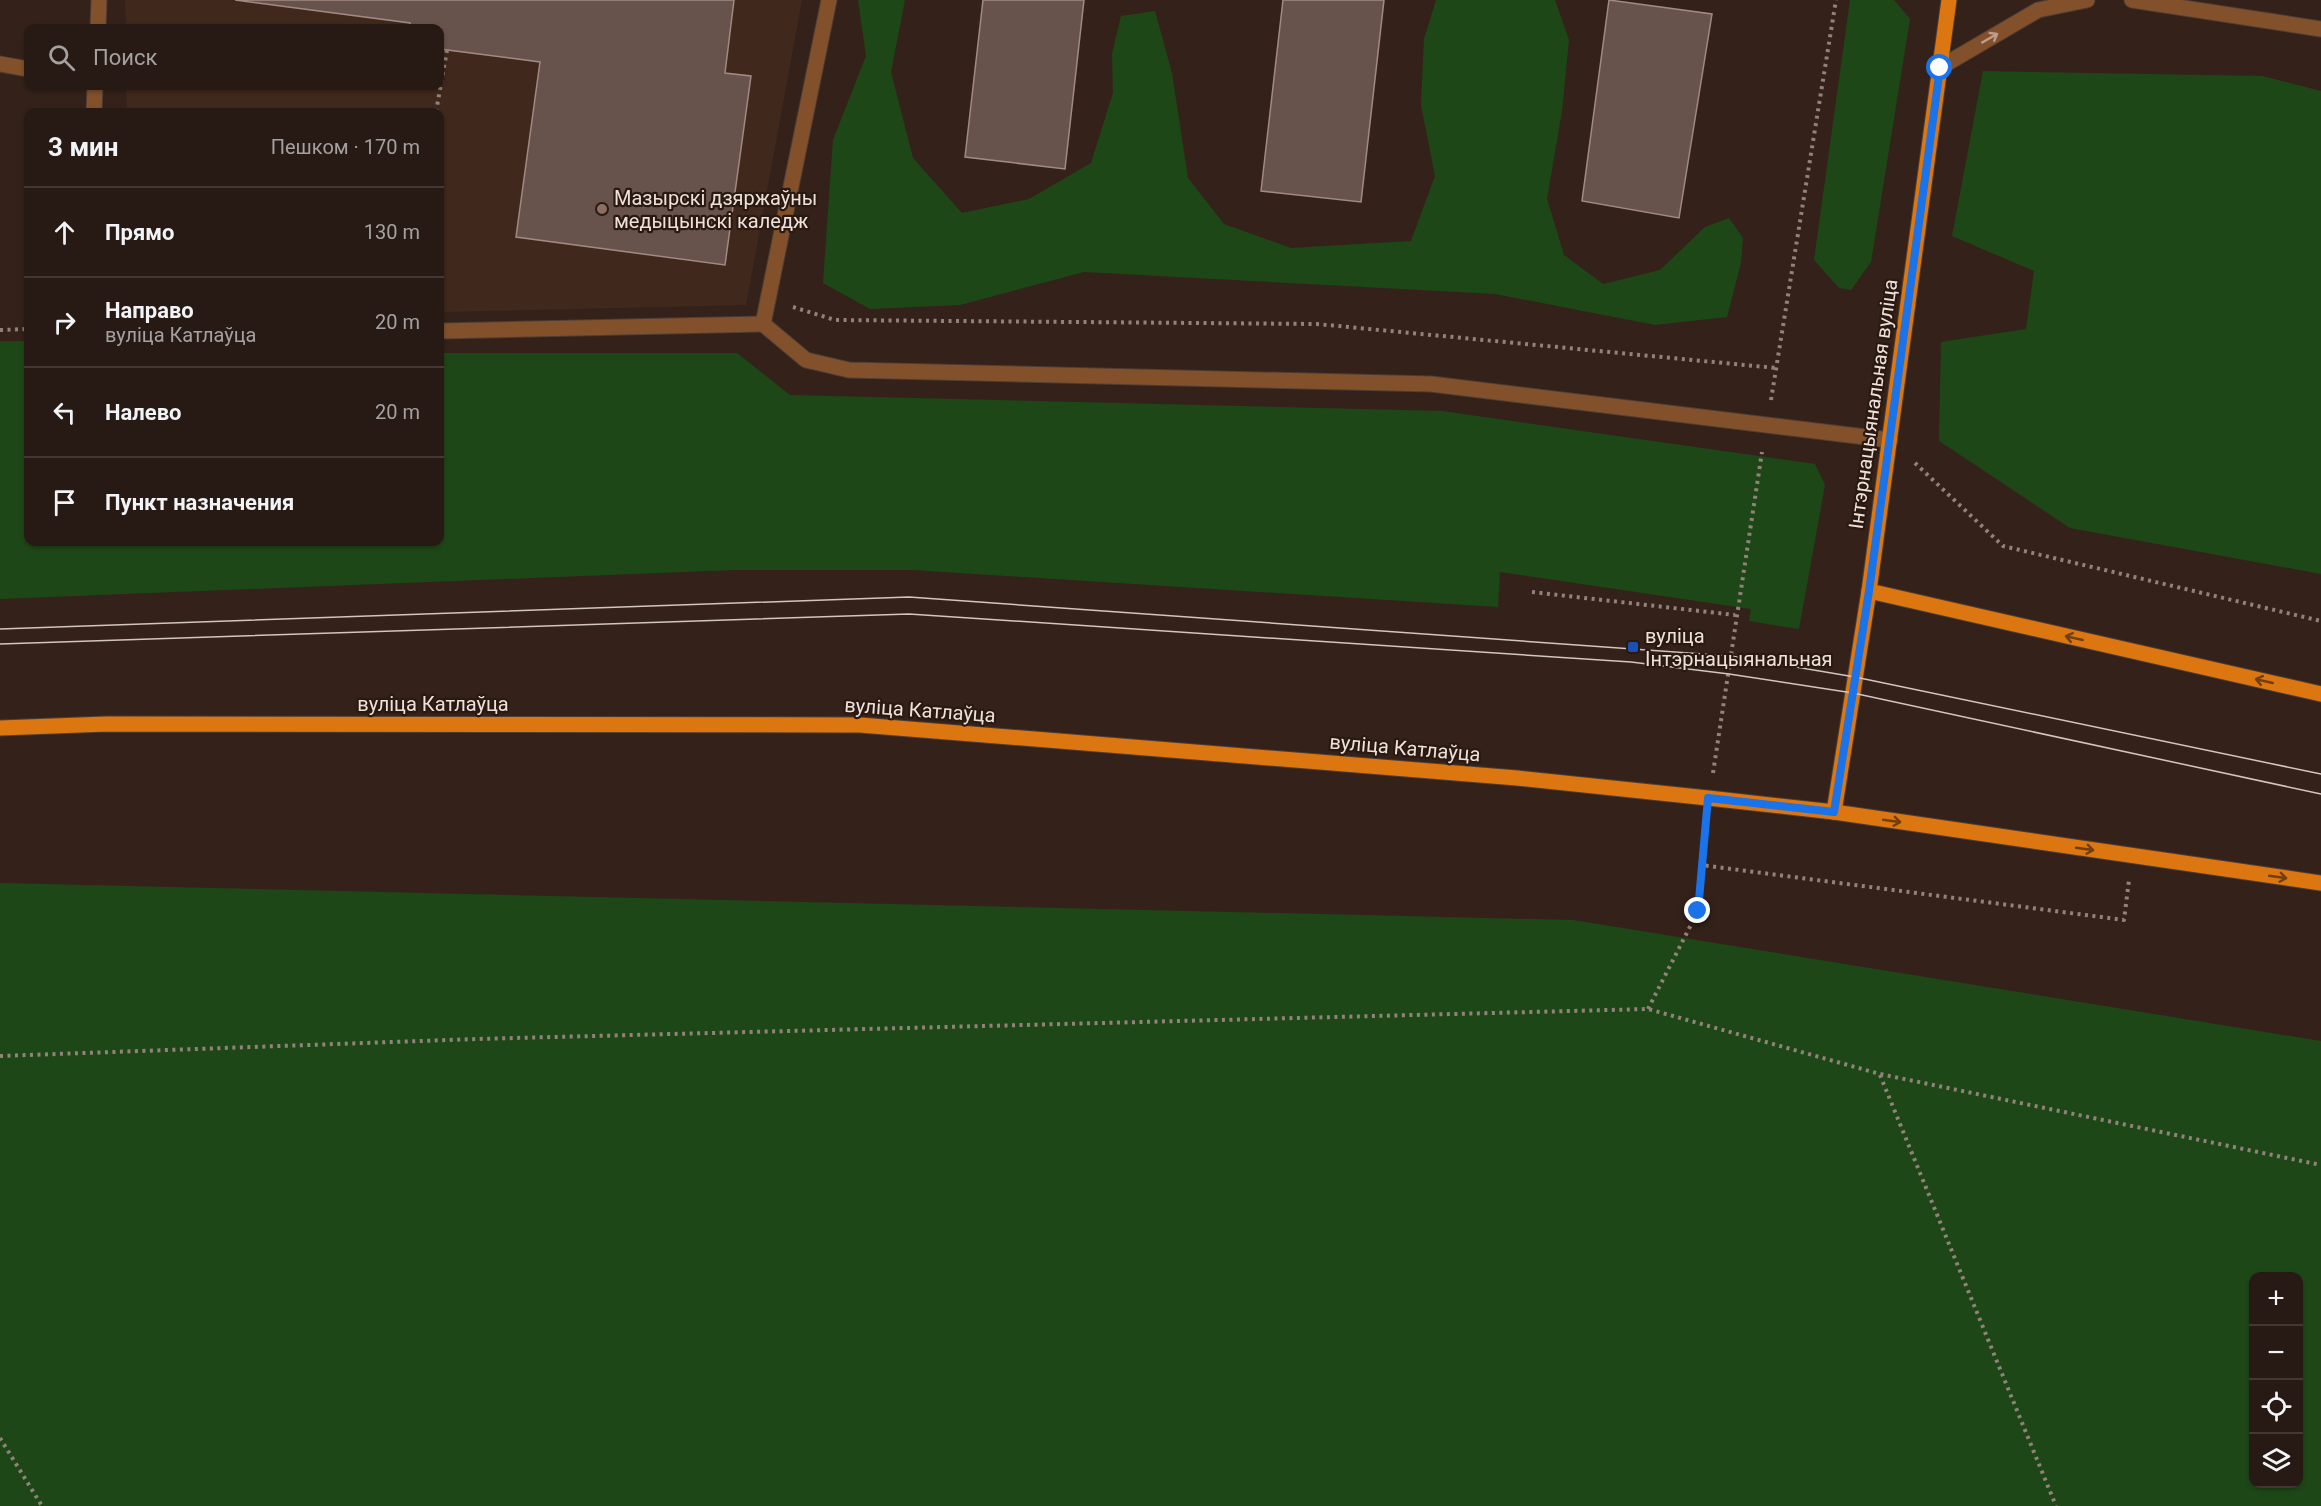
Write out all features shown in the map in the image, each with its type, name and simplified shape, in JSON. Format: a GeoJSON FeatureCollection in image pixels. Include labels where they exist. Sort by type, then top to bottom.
{"type":"FeatureCollection","features":[{"type":"Feature","properties":{"kind":"main road","name":"Інтэрнацыянальная вуліца"},"geometry":{"type":"LineString","coordinates":[[1834,812],[1869,591],[1949,0]]}},
{"type":"Feature","properties":{"kind":"main road"},"geometry":{"type":"LineString","coordinates":[[1869,591],[2321,694]]}},
{"type":"Feature","properties":{"kind":"main road","name":"вуліца Катлаўца"},"geometry":{"type":"LineString","coordinates":[[0,728],[106,724],[860,725],[1517,778],[1708,798],[1834,812],[2321,883]]}},
{"type":"Feature","properties":{"kind":"lane"},"geometry":{"type":"LineString","coordinates":[[98,24],[99,0]]}},
{"type":"Feature","properties":{"kind":"lane"},"geometry":{"type":"LineString","coordinates":[[763,324],[829,0]]}},
{"type":"Feature","properties":{"kind":"lane"},"geometry":{"type":"LineString","coordinates":[[1940,68],[2037,10],[2087,0]]}},
{"type":"Feature","properties":{"kind":"lane"},"geometry":{"type":"LineString","coordinates":[[2132,0],[2321,29]]}},
{"type":"Feature","properties":{"kind":"lane"},"geometry":{"type":"LineString","coordinates":[[0,63],[24,68]]}},
{"type":"Feature","properties":{"kind":"lane"},"geometry":{"type":"LineString","coordinates":[[94,108],[95,90]]}},
{"type":"Feature","properties":{"kind":"lane"},"geometry":{"type":"LineString","coordinates":[[444,331],[763,324],[806,360],[849,370],[1431,384],[1767,423],[1890,440]]}},
{"type":"Feature","properties":{"kind":"path"},"geometry":{"type":"LineString","coordinates":[[1647,1009],[1698,911],[1708,798],[1836,0]]}},
{"type":"Feature","properties":{"kind":"path"},"geometry":{"type":"LineString","coordinates":[[444,67],[447,50]]}},
{"type":"Feature","properties":{"kind":"path"},"geometry":{"type":"LineString","coordinates":[[437,108],[440,90]]}},
{"type":"Feature","properties":{"kind":"path"},"geometry":{"type":"LineString","coordinates":[[768,299],[835,320],[1317,324],[1776,368]]}},
{"type":"Feature","properties":{"kind":"path"},"geometry":{"type":"LineString","coordinates":[[0,330],[24,329]]}},
{"type":"Feature","properties":{"kind":"path"},"geometry":{"type":"LineString","coordinates":[[1890,440],[2003,546],[2321,621]]}},
{"type":"Feature","properties":{"kind":"path"},"geometry":{"type":"LineString","coordinates":[[1532,592],[1736,615]]}},
{"type":"Feature","properties":{"kind":"path"},"geometry":{"type":"LineString","coordinates":[[1701,865],[2124,920],[2132,856]]}},
{"type":"Feature","properties":{"kind":"path"},"geometry":{"type":"LineString","coordinates":[[0,1056],[476,1039],[1647,1009],[1880,1074],[2321,1165]]}},
{"type":"Feature","properties":{"kind":"path"},"geometry":{"type":"LineString","coordinates":[[1880,1074],[2056,1506]]}},
{"type":"Feature","properties":{"kind":"path"},"geometry":{"type":"LineString","coordinates":[[0,1438],[42,1506]]}},
{"type":"Feature","properties":{"kind":"shaded area","name":"Мазырскі дзяржаўны медыцынскі каледж"},"geometry":{"type":"Polygon","coordinates":[[[125,0],[802,0],[746,305],[444,312],[444,108],[127,108],[126,90],[444,90],[444,24],[126,24],[125,0]]]}},
{"type":"Feature","properties":{"kind":"green space"},"geometry":{"type":"Polygon","coordinates":[[[858,0],[905,0],[891,72],[913,158],[962,213],[1029,199],[1091,163],[1113,93],[1112,54],[1121,16],[1155,11],[1172,73],[1188,178],[1224,224],[1291,248],[1411,241],[1435,176],[1421,105],[1424,39],[1436,0],[1555,0],[1569,40],[1562,111],[1547,199],[1564,255],[1603,284],[1660,270],[1705,227],[1729,218],[1743,238],[1741,263],[1727,317],[1655,325],[1495,294],[1084,272],[960,305],[870,309],[823,283],[833,140],[866,56],[858,0]]]}},
{"type":"Feature","properties":{"kind":"green space"},"geometry":{"type":"Polygon","coordinates":[[[1850,0],[1894,0],[1910,19],[1871,262],[1851,290],[1839,288],[1814,260],[1850,0]]]}},
{"type":"Feature","properties":{"kind":"green space"},"geometry":{"type":"Polygon","coordinates":[[[1983,71],[2262,76],[2321,91],[2321,574],[2070,528],[1939,441],[1941,342],[2026,329],[2034,271],[1952,236],[1983,71]]]}},
{"type":"Feature","properties":{"kind":"green space"},"geometry":{"type":"Polygon","coordinates":[[[0,341],[24,341],[24,546],[444,546],[444,353],[737,353],[790,395],[1442,411],[1815,464],[1825,485],[1799,629],[1749,621],[1751,609],[1500,572],[1498,607],[913,570],[733,570],[0,599],[0,341]]]}},
{"type":"Feature","properties":{"kind":"green space"},"geometry":{"type":"Polygon","coordinates":[[[0,883],[1573,920],[2321,1041],[2321,1506],[0,1506],[0,883]]]}},
{"type":"Feature","properties":{"kind":"building"},"geometry":{"type":"Polygon","coordinates":[[[235,0],[734,0],[725,73],[751,76],[725,265],[516,237],[540,62],[444,50],[444,24],[410,23],[235,0]]]}},
{"type":"Feature","properties":{"kind":"building"},"geometry":{"type":"Polygon","coordinates":[[[983,0],[1084,0],[1065,169],[965,157],[983,0]]]}},
{"type":"Feature","properties":{"kind":"building"},"geometry":{"type":"Polygon","coordinates":[[[1283,0],[1384,0],[1361,202],[1261,191],[1283,0]]]}},
{"type":"Feature","properties":{"kind":"building"},"geometry":{"type":"Polygon","coordinates":[[[1609,0],[1712,14],[1679,218],[1582,201],[1609,0]]]}},
{"type":"Feature","properties":{"kind":"tram line"},"geometry":{"type":"LineString","coordinates":[[0,629],[909,597],[1731,656],[1855,677],[2321,774]]}},
{"type":"Feature","properties":{"kind":"tram line"},"geometry":{"type":"LineString","coordinates":[[0,644],[909,614],[1631,662],[1729,674],[1853,693],[2321,794]]}},
{"type":"Feature","properties":{"kind":"place","name":"Мазырскі дзяржаўны медыцынскі каледж"},"geometry":{"type":"Point","coordinates":[602,209]}},
{"type":"Feature","properties":{"kind":"place","name":"вуліца Інтэрнацыянальная"},"geometry":{"type":"Point","coordinates":[1633,647]}},
{"type":"Feature","properties":{"kind":"route"},"geometry":{"type":"LineString","coordinates":[[1698,911],[1708,798],[1834,812],[1869,591],[1940,68]]}}]}
